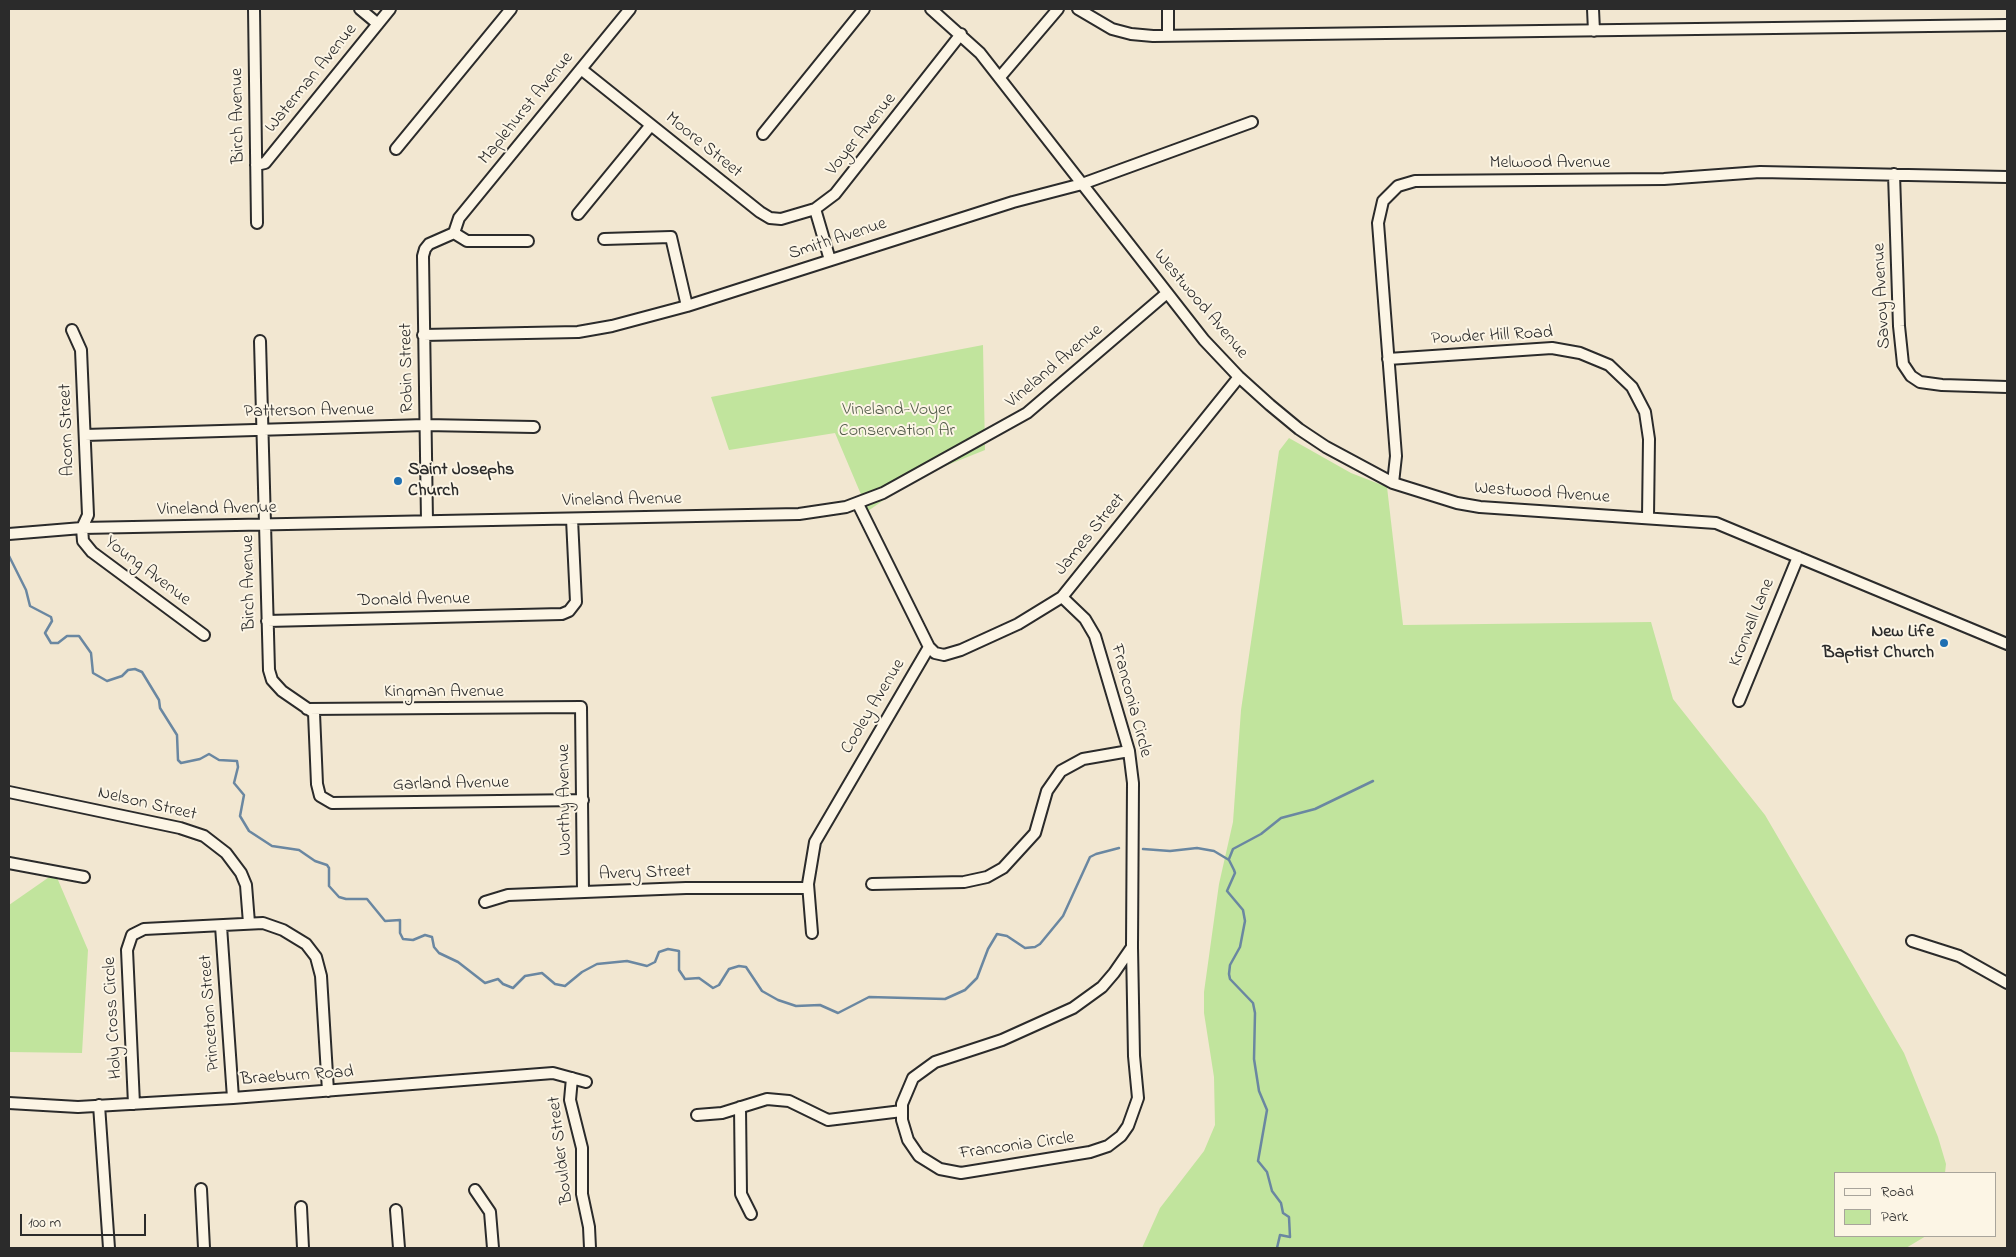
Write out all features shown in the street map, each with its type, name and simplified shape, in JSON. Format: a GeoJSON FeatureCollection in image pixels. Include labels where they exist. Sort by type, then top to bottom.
{"type":"FeatureCollection","features":[{"type":"Feature","properties":{"kind":"street","name":"Birch Avenue"},"geometry":{"type":"LineString","coordinates":[[254,9],[257,223]]}},
{"type":"Feature","properties":{"kind":"street"},"geometry":{"type":"LineString","coordinates":[[360,9],[378,24]]}},
{"type":"Feature","properties":{"kind":"street","name":"Waterman Avenue"},"geometry":{"type":"LineString","coordinates":[[256,165],[265,163],[390,9]]}},
{"type":"Feature","properties":{"kind":"street"},"geometry":{"type":"LineString","coordinates":[[396,150],[511,9]]}},
{"type":"Feature","properties":{"kind":"street","name":"Maplehurst Avenue"},"geometry":{"type":"LineString","coordinates":[[454,233],[459,218],[630,9]]}},
{"type":"Feature","properties":{"kind":"street"},"geometry":{"type":"LineString","coordinates":[[763,134],[864,9]]}},
{"type":"Feature","properties":{"kind":"street","name":"Westwood Avenue"},"geometry":{"type":"LineString","coordinates":[[931,9],[962,34],[1000,77],[1167,294],[1204,340],[1239,378],[1307,435],[1346,459],[1393,483],[1457,503],[1487,508],[1716,523],[2007,644]]}},
{"type":"Feature","properties":{"kind":"street"},"geometry":{"type":"LineString","coordinates":[[1000,77],[1058,9]]}},
{"type":"Feature","properties":{"kind":"street"},"geometry":{"type":"LineString","coordinates":[[1078,9],[1104,26],[1141,36],[2007,26]]}},
{"type":"Feature","properties":{"kind":"street"},"geometry":{"type":"LineString","coordinates":[[1168,9],[1168,36]]}},
{"type":"Feature","properties":{"kind":"street"},"geometry":{"type":"LineString","coordinates":[[1594,9],[1594,31]]}},
{"type":"Feature","properties":{"kind":"street","name":"Voyer Avenue"},"geometry":{"type":"LineString","coordinates":[[814,209],[830,199],[846,183],[962,34]]}},
{"type":"Feature","properties":{"kind":"street","name":"Moore Street"},"geometry":{"type":"LineString","coordinates":[[581,69],[765,216],[781,219],[814,209]]}},
{"type":"Feature","properties":{"kind":"street","name":"Smith Avenue"},"geometry":{"type":"LineString","coordinates":[[423,335],[578,332],[605,328],[687,306],[1012,202],[1082,184],[1252,122]]}},
{"type":"Feature","properties":{"kind":"street"},"geometry":{"type":"LineString","coordinates":[[578,214],[651,125]]}},
{"type":"Feature","properties":{"kind":"street","name":"Melwood Avenue"},"geometry":{"type":"LineString","coordinates":[[1393,483],[1396,456],[1378,223],[1383,201],[1398,186],[1415,181],[1656,179],[1760,172],[2007,177]]}},
{"type":"Feature","properties":{"kind":"street","name":"Savoy Avenue"},"geometry":{"type":"LineString","coordinates":[[1894,174],[1899,326],[1903,364],[1911,376],[1920,382],[1942,385],[2007,387]]}},
{"type":"Feature","properties":{"kind":"street"},"geometry":{"type":"LineString","coordinates":[[814,209],[830,260]]}},
{"type":"Feature","properties":{"kind":"street"},"geometry":{"type":"LineString","coordinates":[[454,233],[467,241],[528,240]]}},
{"type":"Feature","properties":{"kind":"street","name":"Robin Street"},"geometry":{"type":"LineString","coordinates":[[427,522],[422,273],[425,249],[432,242],[454,233]]}},
{"type":"Feature","properties":{"kind":"street"},"geometry":{"type":"LineString","coordinates":[[604,239],[670,237],[687,306]]}},
{"type":"Feature","properties":{"kind":"street","name":"Vineland Avenue"},"geometry":{"type":"LineString","coordinates":[[9,534],[82,528],[798,514],[858,504],[949,458],[1028,413],[1167,294]]}},
{"type":"Feature","properties":{"kind":"street","name":"Acorn Street"},"geometry":{"type":"LineString","coordinates":[[72,330],[81,350],[88,515],[82,528]]}},
{"type":"Feature","properties":{"kind":"street","name":"Birch Avenue"},"geometry":{"type":"LineString","coordinates":[[260,341],[264,525],[270,675],[282,691],[307,709]]}},
{"type":"Feature","properties":{"kind":"street","name":"Powder Hill Road"},"geometry":{"type":"LineString","coordinates":[[1388,359],[1552,348],[1580,352],[1609,365],[1632,387],[1644,412],[1649,439],[1648,518]]}},
{"type":"Feature","properties":{"kind":"street","name":"James Street"},"geometry":{"type":"LineString","coordinates":[[929,647],[935,652],[944,655],[961,650],[1018,624],[1062,597],[1239,378]]}},
{"type":"Feature","properties":{"kind":"street","name":"Patterson Avenue"},"geometry":{"type":"LineString","coordinates":[[85,434],[425,425],[534,427]]}},
{"type":"Feature","properties":{"kind":"street"},"geometry":{"type":"LineString","coordinates":[[858,504],[929,647]]}},
{"type":"Feature","properties":{"kind":"street","name":"Donald Avenue"},"geometry":{"type":"LineString","coordinates":[[267,622],[562,614],[569,611],[576,602],[572,519]]}},
{"type":"Feature","properties":{"kind":"street","name":"Young Avenue"},"geometry":{"type":"LineString","coordinates":[[82,528],[83,541],[92,552],[204,635]]}},
{"type":"Feature","properties":{"kind":"street","name":"Kronvall Lane"},"geometry":{"type":"LineString","coordinates":[[1739,701],[1798,557]]}},
{"type":"Feature","properties":{"kind":"street","name":"Franconia Circle"},"geometry":{"type":"LineString","coordinates":[[1062,597],[1085,618],[1095,636],[1129,751],[1133,783],[1132,947],[1134,1056],[1138,1098],[1128,1126],[1112,1144],[1076,1155],[962,1173],[950,1172],[931,1165],[912,1147],[904,1130],[902,1110],[910,1083],[928,1066],[1010,1037],[1073,1008],[1102,987],[1132,947]]}},
{"type":"Feature","properties":{"kind":"street","name":"Cooley Avenue"},"geometry":{"type":"LineString","coordinates":[[812,933],[808,888],[811,855],[819,833],[929,647]]}},
{"type":"Feature","properties":{"kind":"street","name":"Kingman Avenue"},"geometry":{"type":"LineString","coordinates":[[307,709],[581,707]]}},
{"type":"Feature","properties":{"kind":"street","name":"Worthy Avenue"},"geometry":{"type":"LineString","coordinates":[[581,707],[583,892]]}},
{"type":"Feature","properties":{"kind":"street","name":"Garland Avenue"},"geometry":{"type":"LineString","coordinates":[[307,709],[314,713],[316,718],[317,784],[322,798],[332,803],[583,800]]}},
{"type":"Feature","properties":{"kind":"street"},"geometry":{"type":"LineString","coordinates":[[872,884],[981,879],[998,871],[1016,855],[1035,833],[1047,791],[1061,771],[1083,758],[1129,751]]}},
{"type":"Feature","properties":{"kind":"street","name":"Nelson Street"},"geometry":{"type":"LineString","coordinates":[[9,792],[180,828],[204,836],[226,853],[242,873],[246,885],[249,923]]}},
{"type":"Feature","properties":{"kind":"street"},"geometry":{"type":"LineString","coordinates":[[9,863],[84,877]]}},
{"type":"Feature","properties":{"kind":"street","name":"Avery Street"},"geometry":{"type":"LineString","coordinates":[[484,902],[508,895],[686,888],[808,888]]}},
{"type":"Feature","properties":{"kind":"street","name":"Holy Cross Circle"},"geometry":{"type":"LineString","coordinates":[[134,1104],[126,950],[133,933],[144,929],[249,923],[270,924],[306,944],[316,957],[321,976],[328,1091]]}},
{"type":"Feature","properties":{"kind":"street","name":"Princeton Street"},"geometry":{"type":"LineString","coordinates":[[221,926],[233,1098]]}},
{"type":"Feature","properties":{"kind":"street"},"geometry":{"type":"LineString","coordinates":[[1912,941],[1959,956],[2007,983]]}},
{"type":"Feature","properties":{"kind":"street","name":"Braeburn Road"},"geometry":{"type":"LineString","coordinates":[[9,1103],[58,1107],[134,1104],[554,1073],[586,1082]]}},
{"type":"Feature","properties":{"kind":"street","name":"Boulder Street"},"geometry":{"type":"LineString","coordinates":[[572,1078],[570,1100],[582,1148],[582,1194],[589,1227],[590,1248]]}},
{"type":"Feature","properties":{"kind":"street"},"geometry":{"type":"LineString","coordinates":[[696,1115],[722,1113],[762,1099],[781,1099],[824,1119],[833,1120],[902,1110]]}},
{"type":"Feature","properties":{"kind":"street"},"geometry":{"type":"LineString","coordinates":[[99,1105],[109,1248]]}},
{"type":"Feature","properties":{"kind":"street"},"geometry":{"type":"LineString","coordinates":[[740,1107],[741,1194],[751,1214]]}},
{"type":"Feature","properties":{"kind":"street"},"geometry":{"type":"LineString","coordinates":[[201,1189],[204,1248]]}},
{"type":"Feature","properties":{"kind":"street"},"geometry":{"type":"LineString","coordinates":[[475,1190],[490,1212],[493,1248]]}},
{"type":"Feature","properties":{"kind":"street"},"geometry":{"type":"LineString","coordinates":[[301,1207],[303,1248]]}},
{"type":"Feature","properties":{"kind":"street"},"geometry":{"type":"LineString","coordinates":[[396,1210],[399,1248]]}},
{"type":"Feature","properties":{"kind":"green space","name":"Vineland-Voyer Conservation Ar"},"geometry":{"type":"Polygon","coordinates":[[[983,345],[985,450],[915,478],[868,511],[835,433],[729,450],[711,397],[983,345]]]}},
{"type":"Feature","properties":{"kind":"green space"},"geometry":{"type":"Polygon","coordinates":[[[1289,438],[1351,473],[1387,487],[1403,625],[1651,622],[1673,699],[1765,815],[1904,1053],[1938,1137],[1946,1164],[1945,1172],[1834,1172],[1834,1237],[1924,1237],[1906,1248],[1142,1248],[1160,1208],[1204,1151],[1215,1125],[1214,1077],[1204,1013],[1204,992],[1219,884],[1233,822],[1241,710],[1279,451],[1289,438]]]}},
{"type":"Feature","properties":{"kind":"green space"},"geometry":{"type":"Polygon","coordinates":[[[55,873],[88,950],[82,1053],[9,1052],[9,905],[55,873]]]}},
{"type":"Feature","properties":{"kind":"waterway"},"geometry":{"type":"LineString","coordinates":[[9,556],[26,590],[30,606],[51,617],[52,621],[45,633],[51,643],[58,643],[67,636],[79,636],[91,653],[93,673],[107,681],[122,676],[128,670],[135,669],[142,672],[159,700],[160,708],[177,735],[178,760],[181,763],[200,759],[209,754],[219,760],[237,761],[238,767],[234,783],[244,795],[240,816],[249,831],[272,846],[299,850],[315,861],[327,865],[329,868],[329,886],[339,897],[367,899],[385,921],[400,920],[400,933],[403,939],[413,940],[425,935],[432,937],[434,947],[439,953],[458,962],[485,983],[498,979],[503,984],[513,988],[525,976],[542,973],[555,984],[565,986],[582,972],[597,964],[627,961],[647,966],[655,962],[659,952],[668,949],[679,951],[679,970],[685,979],[699,978],[713,988],[719,985],[729,969],[739,966],[746,967],[762,991],[778,1000],[796,1006],[820,1005],[838,1013],[869,997],[945,999],[965,990],[977,978],[988,949],[997,934],[1007,936],[1025,948],[1035,947],[1040,944],[1063,916],[1090,857],[1119,848]]}},
{"type":"Feature","properties":{"kind":"waterway"},"geometry":{"type":"LineString","coordinates":[[1229,859],[1233,849],[1261,834],[1281,818],[1315,809],[1373,781]]}},
{"type":"Feature","properties":{"kind":"waterway"},"geometry":{"type":"LineString","coordinates":[[1143,849],[1170,851],[1197,848],[1214,851],[1229,860],[1234,870],[1235,873],[1227,891],[1243,910],[1245,921],[1240,947],[1230,965],[1229,974],[1230,979],[1253,1003],[1255,1013],[1254,1059],[1259,1091],[1267,1110],[1258,1161],[1267,1172],[1272,1191],[1281,1203],[1283,1213],[1289,1217],[1290,1237],[1280,1235],[1277,1248]]}},
{"type":"Feature","properties":{"kind":"place","name":"Saint Josephs Church"},"geometry":{"type":"Point","coordinates":[398,481]}},
{"type":"Feature","properties":{"kind":"place","name":"New Life Baptist Church"},"geometry":{"type":"Point","coordinates":[1944,643]}}]}
